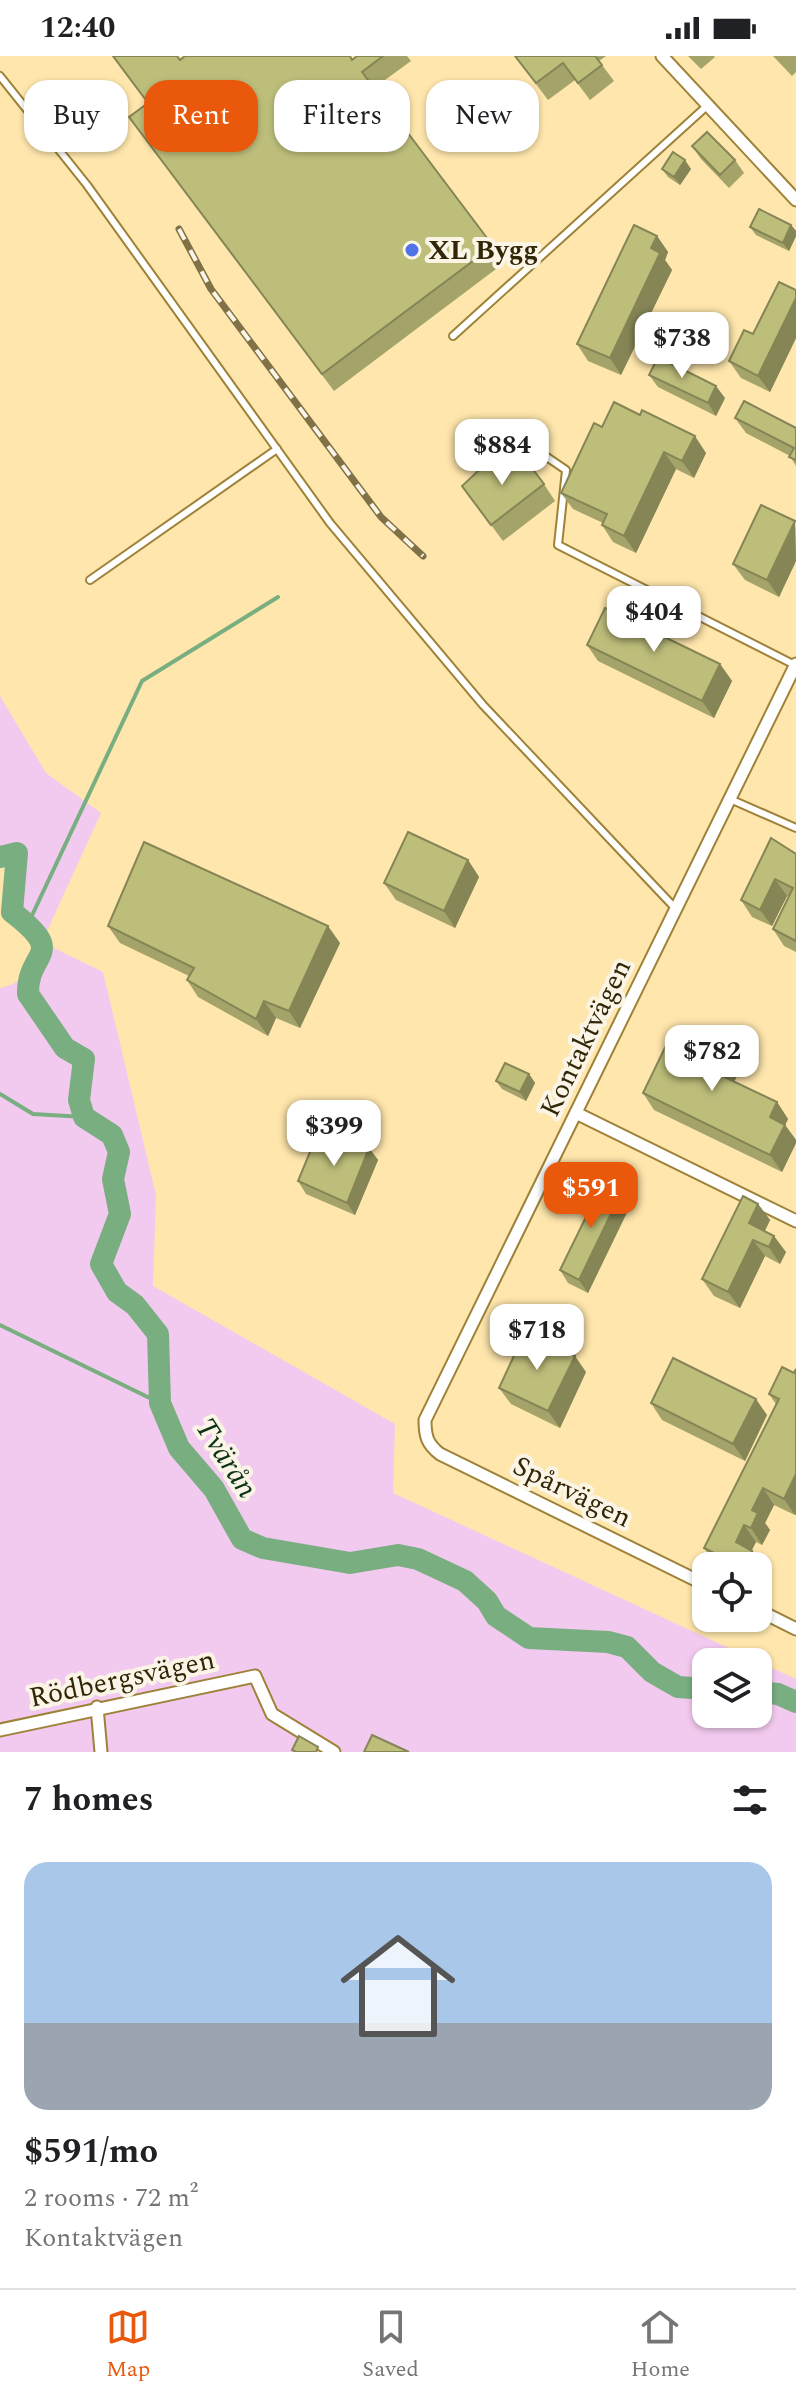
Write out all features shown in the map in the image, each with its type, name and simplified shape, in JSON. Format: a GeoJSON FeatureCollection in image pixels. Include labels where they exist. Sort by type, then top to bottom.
{"type":"FeatureCollection","features":[{"type":"Feature","properties":{"kind":"street"},"geometry":{"type":"LineString","coordinates":[[662,56],[796,200]]}},
{"type":"Feature","properties":{"kind":"street","name":"Kontaktvägen"},"geometry":{"type":"LineString","coordinates":[[425,1434],[430,1407],[796,664]]}},
{"type":"Feature","properties":{"kind":"street"},"geometry":{"type":"LineString","coordinates":[[576,1113],[796,1221]]}},
{"type":"Feature","properties":{"kind":"street","name":"Spårvägen"},"geometry":{"type":"LineString","coordinates":[[425,1434],[429,1446],[440,1454],[692,1578]]}},
{"type":"Feature","properties":{"kind":"street"},"geometry":{"type":"LineString","coordinates":[[772,1617],[796,1629]]}},
{"type":"Feature","properties":{"kind":"street","name":"Rödbergsvägen"},"geometry":{"type":"LineString","coordinates":[[0,1730],[97,1707],[255,1676],[272,1714],[334,1752]]}},
{"type":"Feature","properties":{"kind":"street"},"geometry":{"type":"LineString","coordinates":[[97,1707],[101,1752]]}},
{"type":"Feature","properties":{"kind":"lane"},"geometry":{"type":"LineString","coordinates":[[0,76],[87,185],[330,523],[483,705],[676,909]]}},
{"type":"Feature","properties":{"kind":"lane"},"geometry":{"type":"LineString","coordinates":[[453,336],[708,105]]}},
{"type":"Feature","properties":{"kind":"lane"},"geometry":{"type":"LineString","coordinates":[[90,580],[277,449]]}},
{"type":"Feature","properties":{"kind":"lane"},"geometry":{"type":"LineString","coordinates":[[535,449],[566,470],[558,545],[796,664]]}},
{"type":"Feature","properties":{"kind":"lane"},"geometry":{"type":"LineString","coordinates":[[730,799],[796,828]]}},
{"type":"Feature","properties":{"kind":"shaded area"},"geometry":{"type":"Polygon","coordinates":[[[0,696],[46,773],[101,813],[42,942],[103,972],[156,1195],[153,1286],[395,1424],[393,1493],[729,1648],[692,1648],[692,1728],[772,1728],[772,1668],[796,1679],[796,1752],[0,1752],[0,988],[25,976],[43,954],[41,942],[12,912],[17,854],[0,857],[0,696]]]}},
{"type":"Feature","properties":{"kind":"building"},"geometry":{"type":"Polygon","coordinates":[[[113,56],[177,56],[180,60],[185,56],[350,56],[352,60],[357,56],[383,56],[362,72],[368,80],[274,80],[274,152],[410,152],[410,136],[493,246],[322,374],[155,152],[258,152],[258,80],[144,80],[144,98],[113,56]]]}},
{"type":"Feature","properties":{"kind":"building"},"geometry":{"type":"Polygon","coordinates":[[[515,56],[595,56],[602,65],[578,83],[563,63],[539,81],[534,80],[515,56]]]}},
{"type":"Feature","properties":{"kind":"building"},"geometry":{"type":"Polygon","coordinates":[[[144,106],[144,137],[129,117],[144,106]]]}},
{"type":"Feature","properties":{"kind":"building"},"geometry":{"type":"Polygon","coordinates":[[[707,132],[735,160],[720,175],[692,146],[707,132]]]}},
{"type":"Feature","properties":{"kind":"building"},"geometry":{"type":"Polygon","coordinates":[[[673,152],[685,160],[674,177],[662,169],[673,152]]]}},
{"type":"Feature","properties":{"kind":"building"},"geometry":{"type":"Polygon","coordinates":[[[759,209],[791,225],[783,243],[750,227],[759,209]]]}},
{"type":"Feature","properties":{"kind":"building"},"geometry":{"type":"Polygon","coordinates":[[[634,225],[657,236],[651,248],[660,253],[610,358],[577,344],[634,225]]]}},
{"type":"Feature","properties":{"kind":"building"},"geometry":{"type":"Polygon","coordinates":[[[779,282],[796,290],[796,298],[758,376],[729,361],[744,330],[753,334],[779,282]]]}},
{"type":"Feature","properties":{"kind":"building"},"geometry":{"type":"Polygon","coordinates":[[[658,357],[716,386],[708,403],[649,375],[658,357]]]}},
{"type":"Feature","properties":{"kind":"building"},"geometry":{"type":"Polygon","coordinates":[[[744,401],[796,428],[796,460],[789,457],[794,448],[735,418],[744,401]]]}},
{"type":"Feature","properties":{"kind":"building"},"geometry":{"type":"Polygon","coordinates":[[[614,402],[640,415],[642,410],[695,436],[682,461],[664,452],[624,536],[602,525],[607,514],[561,493],[594,423],[602,427],[614,402]]]}},
{"type":"Feature","properties":{"kind":"building"},"geometry":{"type":"Polygon","coordinates":[[[495,455],[505,468],[522,455],[544,484],[491,525],[462,486],[495,455]]]}},
{"type":"Feature","properties":{"kind":"building"},"geometry":{"type":"Polygon","coordinates":[[[761,505],[795,521],[767,580],[733,564],[761,505]]]}},
{"type":"Feature","properties":{"kind":"building"},"geometry":{"type":"Polygon","coordinates":[[[605,608],[720,664],[702,701],[587,645],[605,608]]]}},
{"type":"Feature","properties":{"kind":"building"},"geometry":{"type":"Polygon","coordinates":[[[408,832],[468,860],[444,911],[384,883],[408,832]]]}},
{"type":"Feature","properties":{"kind":"building"},"geometry":{"type":"Polygon","coordinates":[[[771,838],[796,854],[796,941],[773,929],[793,888],[775,879],[760,910],[741,900],[771,838]]]}},
{"type":"Feature","properties":{"kind":"building"},"geometry":{"type":"Polygon","coordinates":[[[144,842],[328,926],[289,1011],[264,1001],[256,1019],[187,980],[194,968],[108,926],[144,842]]]}},
{"type":"Feature","properties":{"kind":"building"},"geometry":{"type":"Polygon","coordinates":[[[674,1029],[728,1055],[718,1074],[777,1102],[770,1117],[785,1125],[770,1155],[643,1093],[674,1029]]]}},
{"type":"Feature","properties":{"kind":"building"},"geometry":{"type":"Polygon","coordinates":[[[505,1063],[529,1074],[520,1092],[496,1081],[505,1063]]]}},
{"type":"Feature","properties":{"kind":"building"},"geometry":{"type":"Polygon","coordinates":[[[317,1135],[346,1148],[350,1140],[369,1148],[347,1203],[298,1181],[317,1135]]]}},
{"type":"Feature","properties":{"kind":"building"},"geometry":{"type":"Polygon","coordinates":[[[604,1180],[623,1189],[579,1280],[560,1270],[604,1180]]]}},
{"type":"Feature","properties":{"kind":"building"},"geometry":{"type":"Polygon","coordinates":[[[743,1196],[758,1204],[749,1223],[774,1236],[769,1247],[753,1240],[728,1292],[702,1279],[743,1196]]]}},
{"type":"Feature","properties":{"kind":"building"},"geometry":{"type":"Polygon","coordinates":[[[525,1332],[575,1356],[548,1411],[499,1388],[525,1332]]]}},
{"type":"Feature","properties":{"kind":"building"},"geometry":{"type":"Polygon","coordinates":[[[673,1358],[756,1399],[733,1444],[651,1403],[673,1358]]]}},
{"type":"Feature","properties":{"kind":"building"},"geometry":{"type":"Polygon","coordinates":[[[782,1367],[794,1373],[796,1369],[796,1474],[784,1499],[763,1488],[752,1510],[758,1513],[751,1528],[744,1525],[736,1542],[751,1552],[712,1552],[704,1548],[779,1399],[769,1394],[782,1367]]]}},
{"type":"Feature","properties":{"kind":"building"},"geometry":{"type":"Polygon","coordinates":[[[372,1735],[409,1752],[364,1752],[372,1735]]]}},
{"type":"Feature","properties":{"kind":"building"},"geometry":{"type":"Polygon","coordinates":[[[299,1736],[318,1747],[316,1752],[292,1750],[299,1736]]]}},
{"type":"Feature","properties":{"kind":"waterway"},"geometry":{"type":"LineString","coordinates":[[28,924],[142,681],[278,597]]}},
{"type":"Feature","properties":{"kind":"waterway","name":"Tvärån"},"geometry":{"type":"LineString","coordinates":[[0,857],[17,853],[12,912],[29,926],[42,946],[29,980],[28,994],[65,1048],[84,1059],[79,1100],[84,1117],[112,1135],[119,1152],[113,1179],[120,1214],[101,1264],[117,1292],[135,1305],[158,1334],[160,1403],[179,1448],[214,1489],[242,1539],[263,1548],[350,1563],[398,1555],[418,1559],[465,1581],[487,1601],[496,1616],[529,1638],[608,1642],[627,1647],[652,1672],[678,1687],[692,1688]]}},
{"type":"Feature","properties":{"kind":"waterway"},"geometry":{"type":"LineString","coordinates":[[0,1094],[33,1114],[84,1117]]}},
{"type":"Feature","properties":{"kind":"waterway"},"geometry":{"type":"LineString","coordinates":[[0,1325],[160,1403]]}},
{"type":"Feature","properties":{"kind":"waterway","name":"Tvärån"},"geometry":{"type":"LineString","coordinates":[[772,1693],[796,1702]]}},
{"type":"Feature","properties":{"kind":"railway"},"geometry":{"type":"LineString","coordinates":[[179,229],[211,289],[381,517],[423,556]]}},
{"type":"Feature","properties":{"kind":"place","name":"XL Bygg"},"geometry":{"type":"Point","coordinates":[412,250]}}]}
